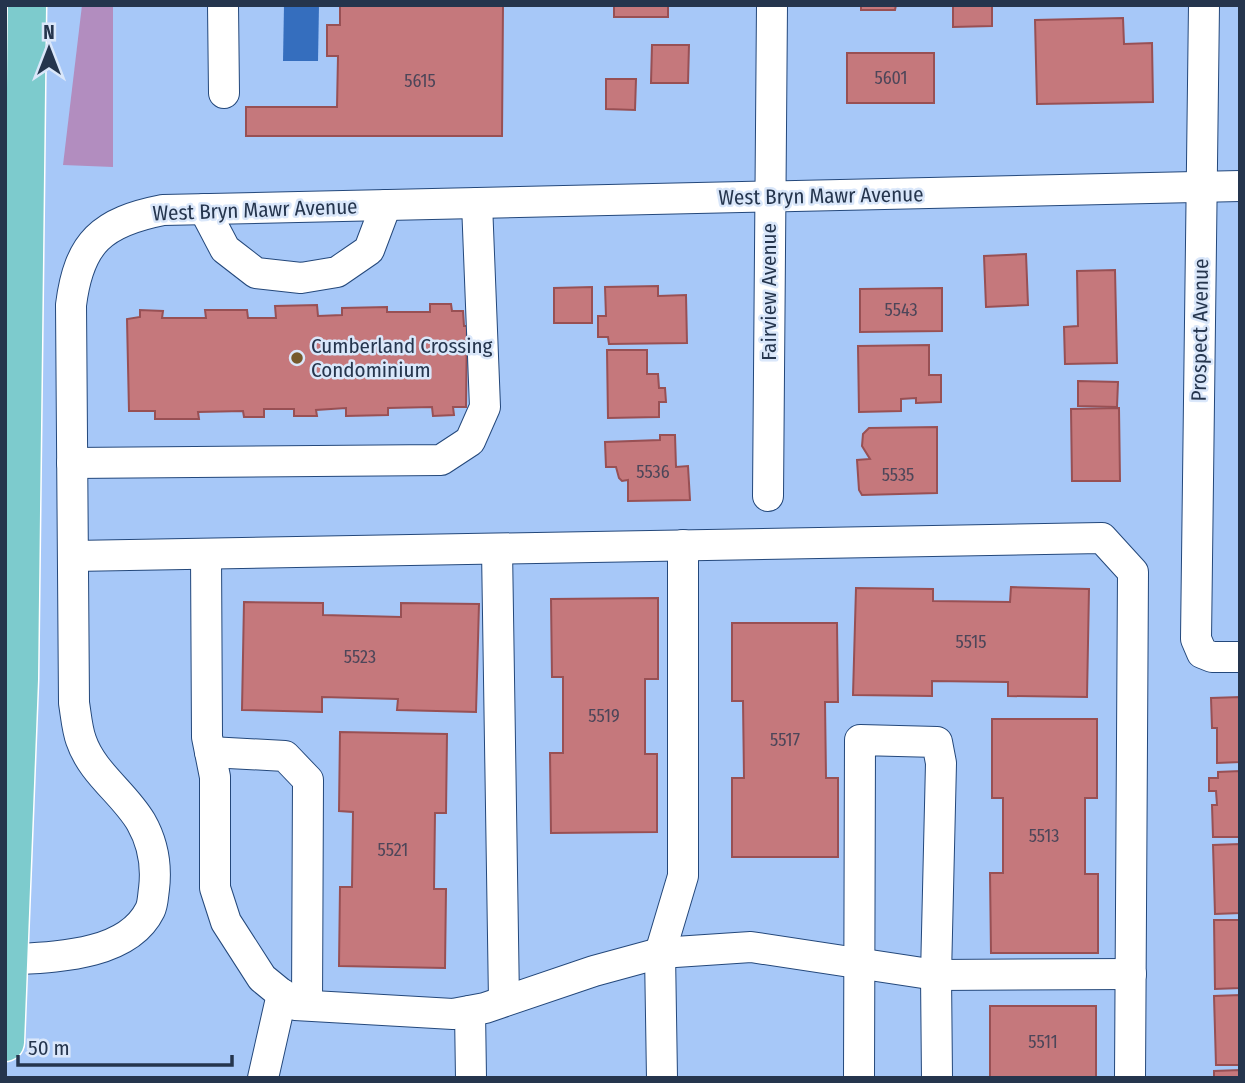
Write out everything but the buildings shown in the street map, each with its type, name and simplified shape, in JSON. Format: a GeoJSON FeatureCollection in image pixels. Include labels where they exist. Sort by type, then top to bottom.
{"type":"FeatureCollection","features":[{"type":"Feature","properties":{"kind":"main road"},"geometry":{"type":"LineString","coordinates":[[5,1042],[6,960],[19,679],[27,5]]}},
{"type":"Feature","properties":{"kind":"street"},"geometry":{"type":"LineString","coordinates":[[223,5],[224,93]]}},
{"type":"Feature","properties":{"kind":"street","name":"Fairview Avenue"},"geometry":{"type":"LineString","coordinates":[[768,496],[772,5]]}},
{"type":"Feature","properties":{"kind":"street","name":"Prospect Avenue"},"geometry":{"type":"LineString","coordinates":[[1204,5],[1196,639],[1202,653],[1212,657],[1240,657]]}},
{"type":"Feature","properties":{"kind":"street","name":"West Bryn Mawr Avenue"},"geometry":{"type":"LineString","coordinates":[[6,960],[71,954],[107,947],[135,930],[151,908],[156,877],[153,849],[140,821],[99,772],[81,741],[74,703],[71,305],[75,274],[87,251],[108,228],[134,216],[163,210],[1240,186]]}},
{"type":"Feature","properties":{"kind":"street"},"geometry":{"type":"LineString","coordinates":[[72,463],[441,460],[470,441],[485,407],[477,204]]}},
{"type":"Feature","properties":{"kind":"street"},"geometry":{"type":"LineString","coordinates":[[204,209],[225,249],[256,273],[301,278],[337,272],[369,250],[386,205]]}},
{"type":"Feature","properties":{"kind":"street"},"geometry":{"type":"LineString","coordinates":[[73,556],[1102,538],[1133,572],[1130,1078]]}},
{"type":"Feature","properties":{"kind":"street"},"geometry":{"type":"LineString","coordinates":[[662,1078],[660,953],[682,876],[683,545]]}},
{"type":"Feature","properties":{"kind":"street"},"geometry":{"type":"LineString","coordinates":[[497,548],[504,1001]]}},
{"type":"Feature","properties":{"kind":"street"},"geometry":{"type":"LineString","coordinates":[[206,554],[207,737],[215,777],[215,888],[226,922],[262,978],[295,1000],[453,1014],[660,953],[751,947],[936,975],[1131,974]]}},
{"type":"Feature","properties":{"kind":"street"},"geometry":{"type":"LineString","coordinates":[[859,1078],[860,740],[937,742],[942,763],[936,975],[937,1078]]}},
{"type":"Feature","properties":{"kind":"street"},"geometry":{"type":"LineString","coordinates":[[210,752],[285,756],[308,780],[295,1000],[263,1078]]}},
{"type":"Feature","properties":{"kind":"street"},"geometry":{"type":"LineString","coordinates":[[470,1010],[471,1078]]}},
{"type":"Feature","properties":{"kind":"shaded area"},"geometry":{"type":"Polygon","coordinates":[[[82,5],[113,5],[113,167],[63,165],[82,5]]]}},
{"type":"Feature","properties":{"kind":"water"},"geometry":{"type":"Polygon","coordinates":[[[284,5],[319,5],[318,61],[283,61],[284,5]]]}},
{"type":"Feature","properties":{"kind":"place","name":"Cumberland Crossing Condominium"},"geometry":{"type":"Point","coordinates":[297,358]}}]}
